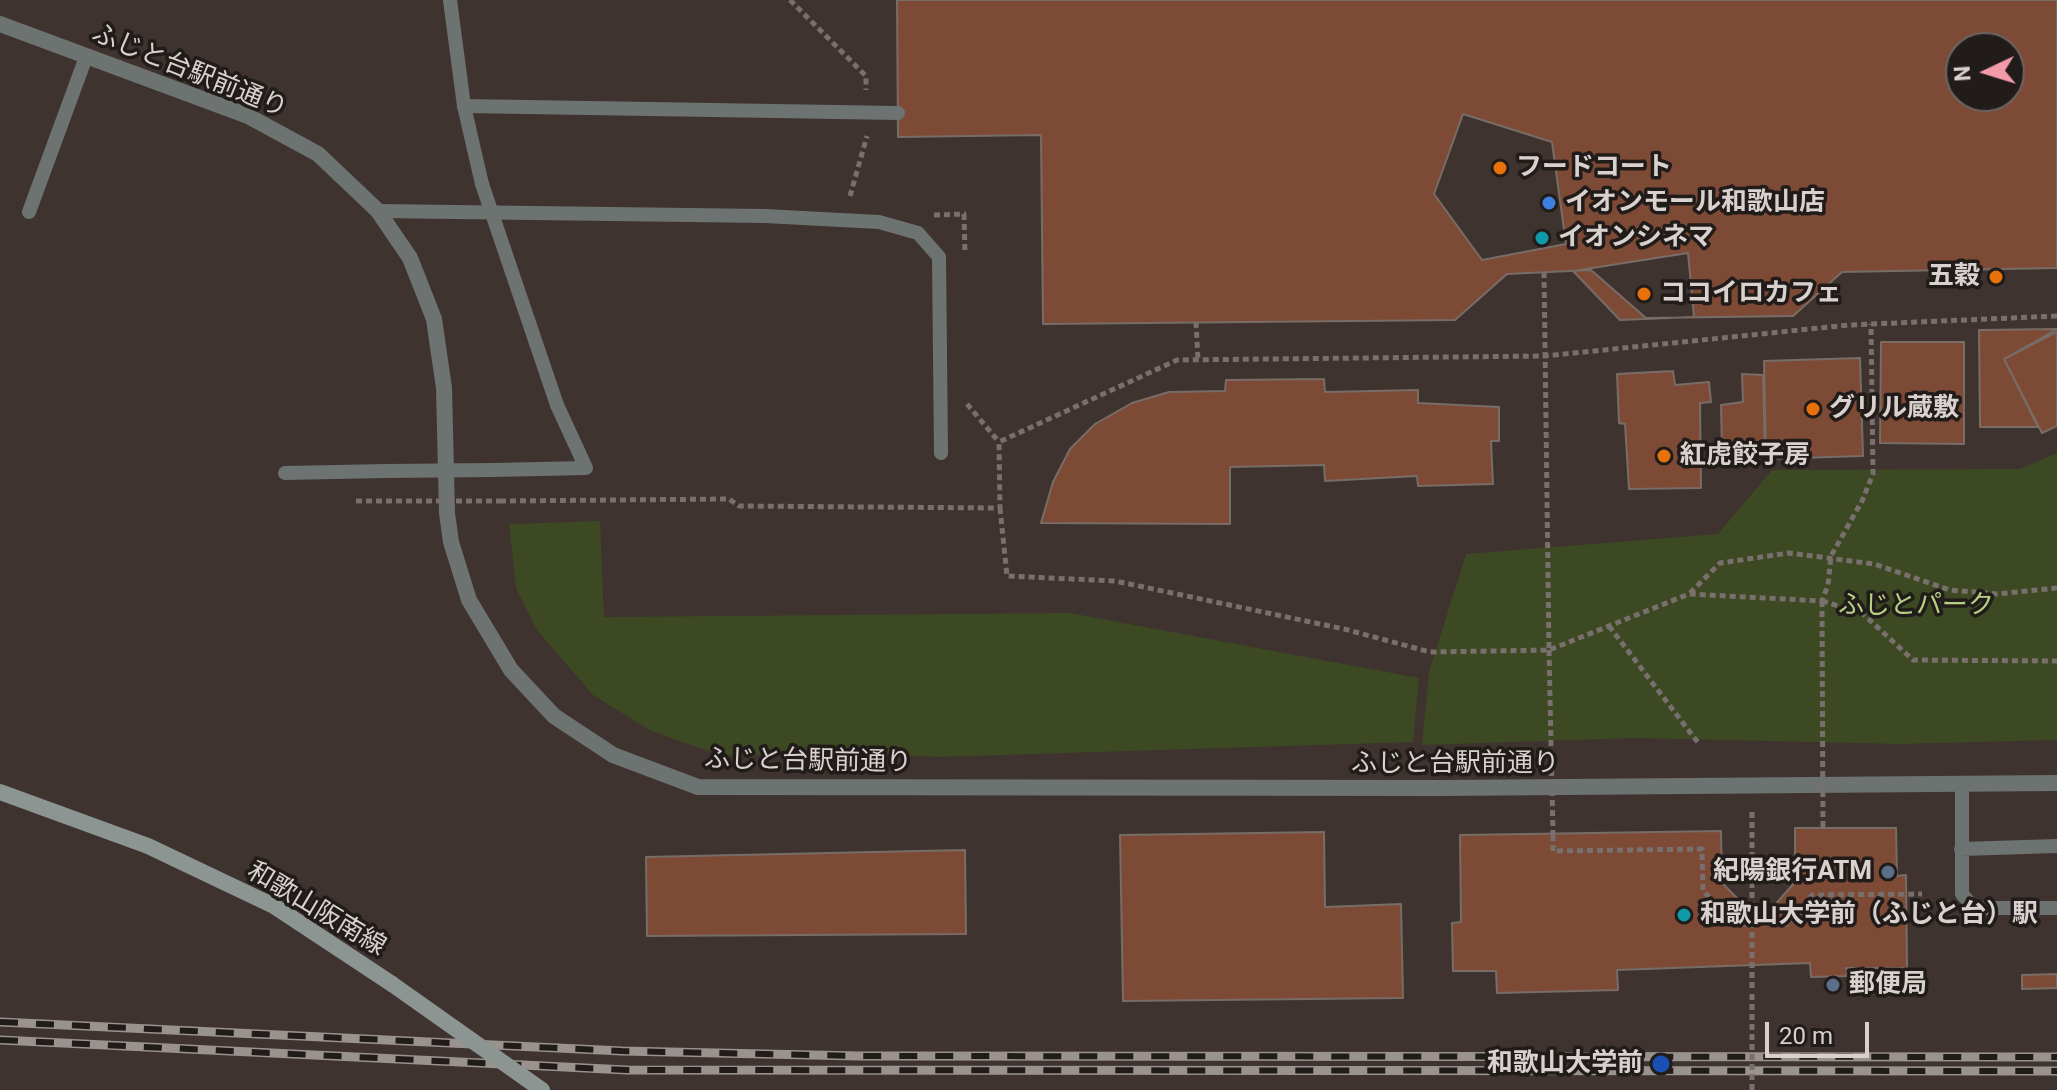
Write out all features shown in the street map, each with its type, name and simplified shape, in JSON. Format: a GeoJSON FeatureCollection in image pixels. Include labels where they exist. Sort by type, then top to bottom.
{"type":"FeatureCollection","features":[{"type":"Feature","properties":{"kind":"main road","name":"和歌山阪南線"},"geometry":{"type":"LineString","coordinates":[[0,792],[148,846],[274,906],[392,984],[542,1090]]}},
{"type":"Feature","properties":{"kind":"street","name":"ふじと台駅前通り"},"geometry":{"type":"LineString","coordinates":[[0,24],[248,116],[318,154],[378,211],[410,258],[434,319],[444,388],[447,513],[451,542],[469,600],[511,670],[554,716],[613,755],[698,787],[2057,783]]}},
{"type":"Feature","properties":{"kind":"lane"},"geometry":{"type":"LineString","coordinates":[[285,473],[586,468],[557,405],[482,184],[464,106],[450,0]]}},
{"type":"Feature","properties":{"kind":"lane"},"geometry":{"type":"LineString","coordinates":[[29,212],[86,57]]}},
{"type":"Feature","properties":{"kind":"lane"},"geometry":{"type":"LineString","coordinates":[[464,106],[898,113]]}},
{"type":"Feature","properties":{"kind":"lane"},"geometry":{"type":"LineString","coordinates":[[378,211],[765,216],[879,222],[918,233],[939,257],[941,453]]}},
{"type":"Feature","properties":{"kind":"lane"},"geometry":{"type":"LineString","coordinates":[[1962,784],[1962,894],[1974,908],[2057,908]]}},
{"type":"Feature","properties":{"kind":"lane"},"geometry":{"type":"LineString","coordinates":[[1961,849],[2057,846]]}},
{"type":"Feature","properties":{"kind":"path"},"geometry":{"type":"LineString","coordinates":[[790,0],[866,76],[867,105]]}},
{"type":"Feature","properties":{"kind":"path"},"geometry":{"type":"LineString","coordinates":[[848,202],[868,133]]}},
{"type":"Feature","properties":{"kind":"path"},"geometry":{"type":"LineString","coordinates":[[1544,272],[1553,851],[1702,849],[1703,891],[1737,924],[1790,924],[1812,895],[1922,894]]}},
{"type":"Feature","properties":{"kind":"path"},"geometry":{"type":"LineString","coordinates":[[2057,316],[1871,324],[1545,356],[1177,360],[999,442],[1000,508],[1007,576],[1115,581],[1344,629],[1430,652],[1549,650],[1689,594],[1720,563],[1789,553],[1831,556],[1874,564],[1950,590],[1997,594],[2057,588]]}},
{"type":"Feature","properties":{"kind":"path"},"geometry":{"type":"LineString","coordinates":[[1196,322],[1198,360]]}},
{"type":"Feature","properties":{"kind":"path"},"geometry":{"type":"LineString","coordinates":[[1823,828],[1822,601],[1828,585],[1831,556],[1862,501],[1873,474],[1871,324]]}},
{"type":"Feature","properties":{"kind":"path"},"geometry":{"type":"LineString","coordinates":[[356,501],[729,499],[739,506],[1000,508]]}},
{"type":"Feature","properties":{"kind":"path"},"geometry":{"type":"LineString","coordinates":[[1689,594],[1822,601],[1862,613],[1913,660],[2057,661]]}},
{"type":"Feature","properties":{"kind":"path"},"geometry":{"type":"LineString","coordinates":[[1609,626],[1699,744]]}},
{"type":"Feature","properties":{"kind":"path"},"geometry":{"type":"LineString","coordinates":[[1752,812],[1752,1090]]}},
{"type":"Feature","properties":{"kind":"green space","name":"ふじとパーク"},"geometry":{"type":"Polygon","coordinates":[[[2057,453],[2057,740],[1899,744],[1635,738],[1422,745],[1429,672],[1466,554],[1718,534],[1772,470],[2020,469],[2057,453]]]}},
{"type":"Feature","properties":{"kind":"green space"},"geometry":{"type":"Polygon","coordinates":[[[600,521],[604,617],[1070,613],[1419,678],[1413,742],[939,757],[828,752],[723,756],[651,731],[593,695],[537,630],[516,588],[509,524],[600,521]]]}},
{"type":"Feature","properties":{"kind":"building","name":"イオンモール和歌山店"},"geometry":{"type":"Polygon","coordinates":[[[897,0],[2057,0],[2057,268],[1842,272],[1793,316],[1646,318],[1591,270],[1507,274],[1455,320],[1043,324],[1041,135],[898,137],[897,0]]]}},
{"type":"Feature","properties":{"kind":"building","name":"フードコート"},"geometry":{"type":"Polygon","coordinates":[[[1463,114],[1552,142],[1566,244],[1482,260],[1434,194],[1463,114]]]}},
{"type":"Feature","properties":{"kind":"building","name":"ココイロカフェ"},"geometry":{"type":"Polygon","coordinates":[[[1688,253],[1694,317],[1620,320],[1573,271],[1688,253]]]}},
{"type":"Feature","properties":{"kind":"building"},"geometry":{"type":"Polygon","coordinates":[[[2057,329],[2004,359],[2038,427],[1980,427],[1979,330],[2057,329]]]}},
{"type":"Feature","properties":{"kind":"building"},"geometry":{"type":"Polygon","coordinates":[[[2057,332],[2057,426],[2042,433],[2004,359],[2057,332]]]}},
{"type":"Feature","properties":{"kind":"building"},"geometry":{"type":"Polygon","coordinates":[[[1881,342],[1964,342],[1964,444],[1880,443],[1881,342]]]}},
{"type":"Feature","properties":{"kind":"building","name":"グリル蔵敷"},"geometry":{"type":"Polygon","coordinates":[[[1860,358],[1863,456],[1766,459],[1764,361],[1860,358]]]}},
{"type":"Feature","properties":{"kind":"building","name":"紅虎餃子房"},"geometry":{"type":"Polygon","coordinates":[[[1673,371],[1675,385],[1709,382],[1711,402],[1700,403],[1701,488],[1629,489],[1625,424],[1619,423],[1617,374],[1673,371]]]}},
{"type":"Feature","properties":{"kind":"building"},"geometry":{"type":"Polygon","coordinates":[[[1742,374],[1763,375],[1765,452],[1722,453],[1721,405],[1743,402],[1742,374]]]}},
{"type":"Feature","properties":{"kind":"building"},"geometry":{"type":"Polygon","coordinates":[[[1324,379],[1325,392],[1418,390],[1418,403],[1499,407],[1499,441],[1491,441],[1493,484],[1418,486],[1417,476],[1325,481],[1324,465],[1230,467],[1230,524],[1041,523],[1053,482],[1070,449],[1095,424],[1132,403],[1169,392],[1225,391],[1226,380],[1324,379]]]}},
{"type":"Feature","properties":{"kind":"building","name":"和歌山大学前（ふじと台）駅"},"geometry":{"type":"Polygon","coordinates":[[[1795,828],[1896,828],[1897,876],[1906,875],[1907,968],[1846,968],[1847,976],[1811,977],[1810,963],[1617,970],[1618,990],[1497,993],[1496,971],[1453,971],[1452,923],[1461,922],[1460,835],[1721,831],[1722,883],[1746,907],[1774,906],[1795,882],[1795,828]]]}},
{"type":"Feature","properties":{"kind":"building"},"geometry":{"type":"Polygon","coordinates":[[[1324,832],[1325,907],[1401,904],[1403,998],[1123,1001],[1120,835],[1324,832]]]}},
{"type":"Feature","properties":{"kind":"building"},"geometry":{"type":"Polygon","coordinates":[[[965,850],[966,934],[647,936],[646,857],[965,850]]]}},
{"type":"Feature","properties":{"kind":"building"},"geometry":{"type":"Polygon","coordinates":[[[2057,974],[2057,988],[2022,989],[2022,975],[2057,974]]]}},
{"type":"Feature","properties":{"kind":"railway"},"geometry":{"type":"LineString","coordinates":[[0,1022],[622,1051],[859,1056],[2057,1057]]}},
{"type":"Feature","properties":{"kind":"railway"},"geometry":{"type":"LineString","coordinates":[[0,1040],[627,1070],[2057,1071]]}},
{"type":"Feature","properties":{"kind":"place","name":"フードコート"},"geometry":{"type":"Point","coordinates":[1500,168]}},
{"type":"Feature","properties":{"kind":"place","name":"イオンモール和歌山店"},"geometry":{"type":"Point","coordinates":[1549,203]}},
{"type":"Feature","properties":{"kind":"place","name":"イオンシネマ"},"geometry":{"type":"Point","coordinates":[1542,238]}},
{"type":"Feature","properties":{"kind":"place","name":"五穀"},"geometry":{"type":"Point","coordinates":[1996,277]}},
{"type":"Feature","properties":{"kind":"place","name":"ココイロカフェ"},"geometry":{"type":"Point","coordinates":[1644,294]}},
{"type":"Feature","properties":{"kind":"place","name":"グリル蔵敷"},"geometry":{"type":"Point","coordinates":[1813,409]}},
{"type":"Feature","properties":{"kind":"place","name":"紅虎餃子房"},"geometry":{"type":"Point","coordinates":[1664,456]}},
{"type":"Feature","properties":{"kind":"place","name":"紀陽銀行ATM"},"geometry":{"type":"Point","coordinates":[1888,872]}},
{"type":"Feature","properties":{"kind":"place","name":"和歌山大学前（ふじと台）駅"},"geometry":{"type":"Point","coordinates":[1684,915]}},
{"type":"Feature","properties":{"kind":"place","name":"郵便局"},"geometry":{"type":"Point","coordinates":[1833,985]}},
{"type":"Feature","properties":{"kind":"place","name":"和歌山大学前"},"geometry":{"type":"Point","coordinates":[1661,1064]}}]}
